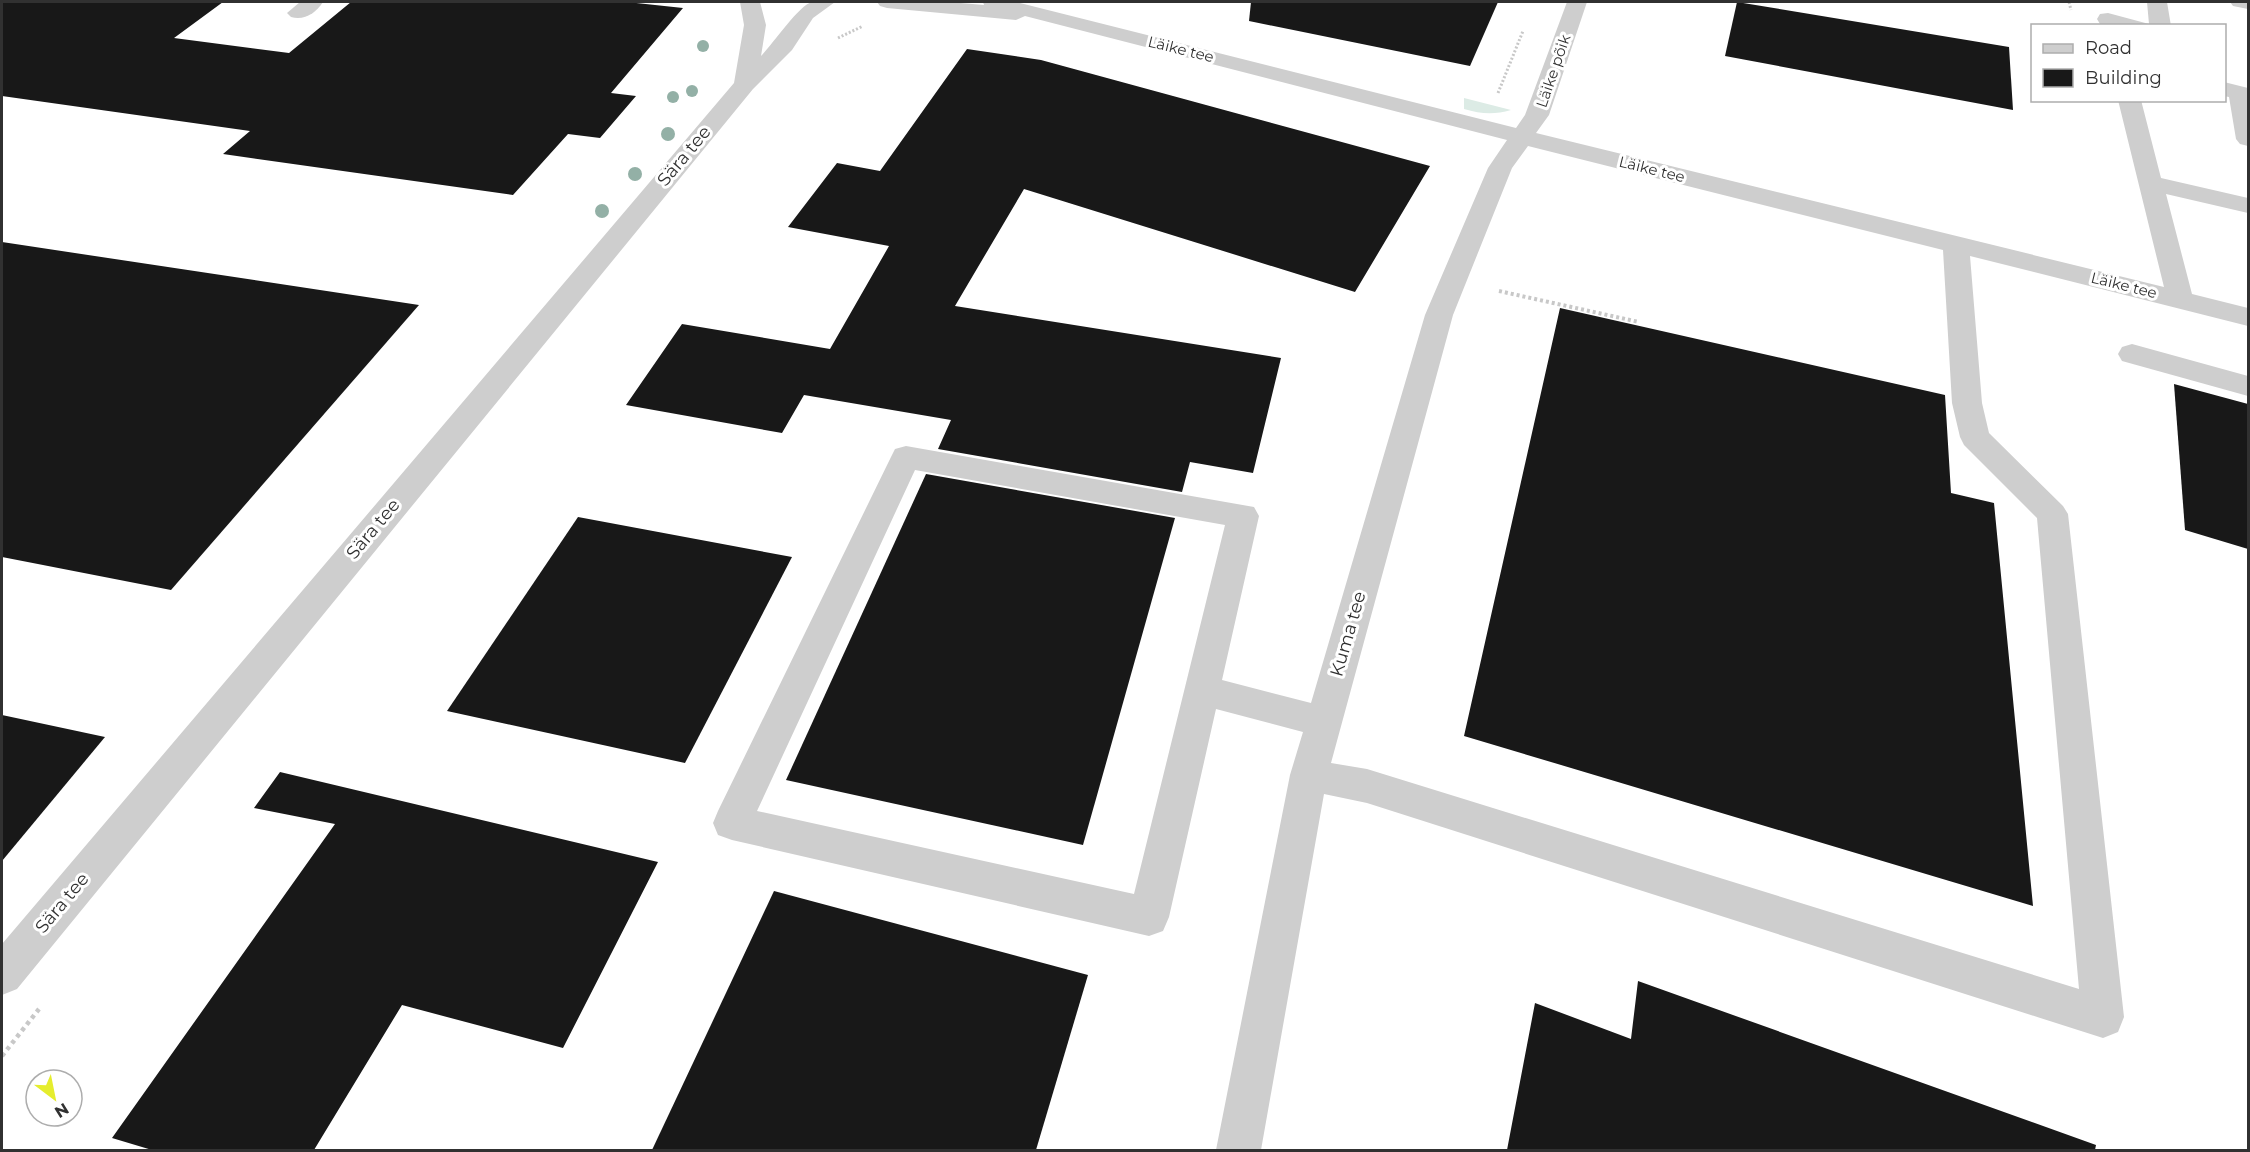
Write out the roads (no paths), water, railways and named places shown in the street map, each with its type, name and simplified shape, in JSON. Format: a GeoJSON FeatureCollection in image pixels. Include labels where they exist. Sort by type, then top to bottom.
{"type":"FeatureCollection","features":[{"type":"Feature","properties":{"kind":"street"},"geometry":{"type":"LineString","coordinates":[[745,84],[755,25],[750,2]]}},
{"type":"Feature","properties":{"kind":"street"},"geometry":{"type":"LineString","coordinates":[[796,2],[813,2]]}},
{"type":"Feature","properties":{"kind":"street","name":"Sära tee"},"geometry":{"type":"LineString","coordinates":[[2,975],[745,84],[784,45],[806,14],[825,2]]}},
{"type":"Feature","properties":{"kind":"street","name":"Läike tee"},"geometry":{"type":"LineString","coordinates":[[888,2],[1057,18]]}},
{"type":"Feature","properties":{"kind":"street","name":"Läike tee"},"geometry":{"type":"LineString","coordinates":[[993,2],[1521,136],[2248,316]]}},
{"type":"Feature","properties":{"kind":"street","name":"Läike põik"},"geometry":{"type":"LineString","coordinates":[[1521,136],[1537,115],[1577,2]]}},
{"type":"Feature","properties":{"kind":"street"},"geometry":{"type":"LineString","coordinates":[[2157,2],[2160,24]]}},
{"type":"Feature","properties":{"kind":"street"},"geometry":{"type":"LineString","coordinates":[[2241,2],[2248,3]]}},
{"type":"Feature","properties":{"kind":"street"},"geometry":{"type":"LineString","coordinates":[[2107,15],[2134,24]]}},
{"type":"Feature","properties":{"kind":"street"},"geometry":{"type":"LineString","coordinates":[[2226,89],[2240,92],[2248,139]]}},
{"type":"Feature","properties":{"kind":"street"},"geometry":{"type":"LineString","coordinates":[[2130,102],[2180,299]]}},
{"type":"Feature","properties":{"kind":"street","name":"Kuma tee"},"geometry":{"type":"LineString","coordinates":[[1238,1150],[1309,775],[1439,315],[1500,168],[1521,136]]}},
{"type":"Feature","properties":{"kind":"street"},"geometry":{"type":"LineString","coordinates":[[2150,183],[2248,205]]}},
{"type":"Feature","properties":{"kind":"street"},"geometry":{"type":"LineString","coordinates":[[1309,775],[1367,786],[2103,1017],[2052,514],[1975,437],[1967,403],[1956,244]]}},
{"type":"Feature","properties":{"kind":"street"},"geometry":{"type":"LineString","coordinates":[[2132,354],[2248,386]]}},
{"type":"Feature","properties":{"kind":"street"},"geometry":{"type":"LineString","coordinates":[[906,457],[1243,516],[1202,690],[1149,916],[732,823],[906,457]]}},
{"type":"Feature","properties":{"kind":"street"},"geometry":{"type":"LineString","coordinates":[[1202,690],[1324,722]]}}]}
